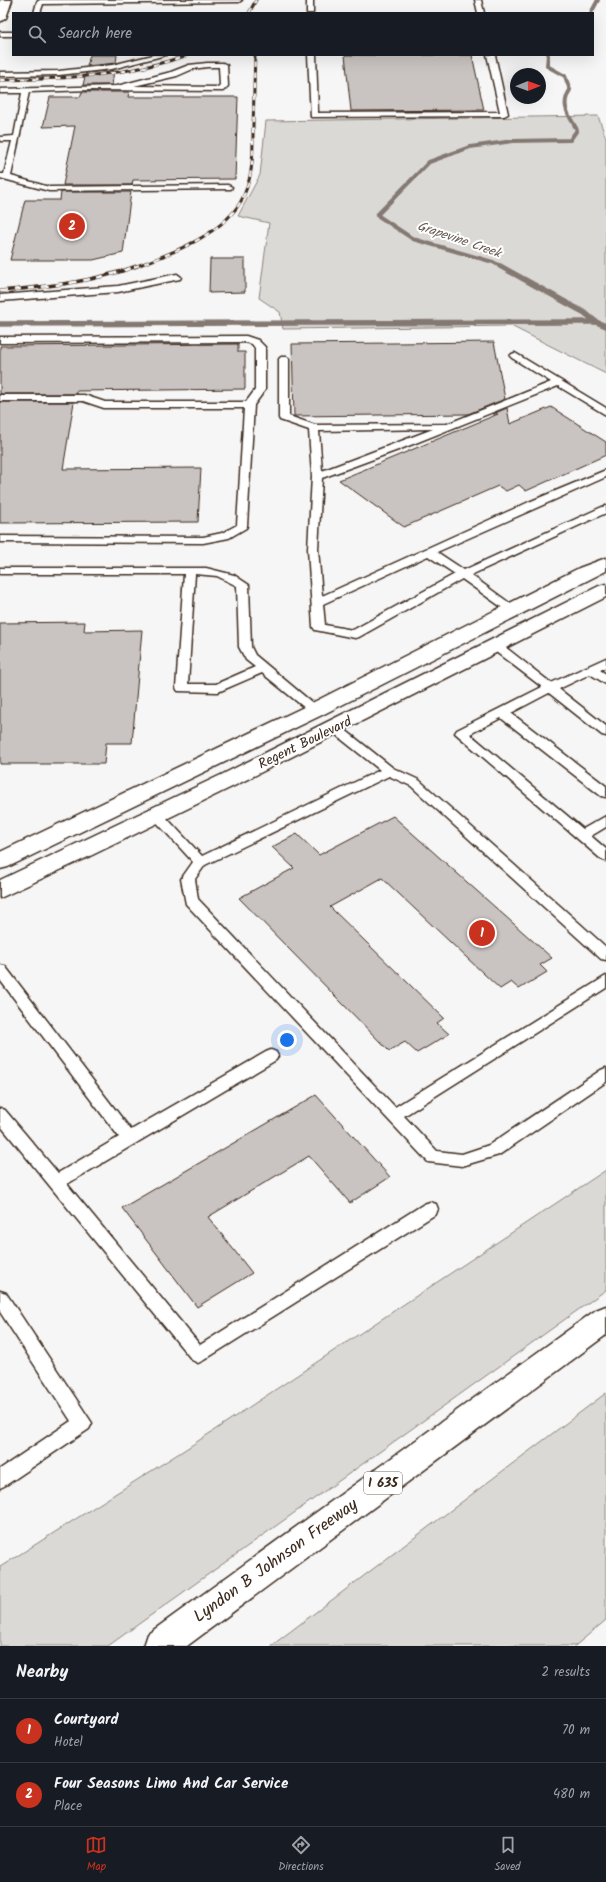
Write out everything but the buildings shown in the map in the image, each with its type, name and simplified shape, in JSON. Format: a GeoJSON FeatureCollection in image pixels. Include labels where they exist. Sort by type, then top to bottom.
{"type":"FeatureCollection","features":[{"type":"Feature","properties":{"kind":"main road"},"geometry":{"type":"LineString","coordinates":[[0,18],[6,0]]}},
{"type":"Feature","properties":{"kind":"main road","name":"Regent Boulevard"},"geometry":{"type":"LineString","coordinates":[[0,861],[315,710],[511,609],[586,572],[606,564]]}},
{"type":"Feature","properties":{"kind":"main road","name":"Regent Boulevard"},"geometry":{"type":"LineString","coordinates":[[0,890],[157,816],[335,728],[606,590]]}},
{"type":"Feature","properties":{"kind":"main road"},"geometry":{"type":"LineString","coordinates":[[315,710],[335,728]]}},
{"type":"Feature","properties":{"kind":"main road","name":"Lyndon B Johnson Freeway"},"geometry":{"type":"LineString","coordinates":[[160,1646],[606,1319]]}},
{"type":"Feature","properties":{"kind":"lane"},"geometry":{"type":"LineString","coordinates":[[310,0],[310,12]]}},
{"type":"Feature","properties":{"kind":"lane"},"geometry":{"type":"LineString","coordinates":[[478,0],[481,12]]}},
{"type":"Feature","properties":{"kind":"lane"},"geometry":{"type":"LineString","coordinates":[[37,12],[40,2],[80,1],[238,3]]}},
{"type":"Feature","properties":{"kind":"lane"},"geometry":{"type":"LineString","coordinates":[[0,34],[12,34]]}},
{"type":"Feature","properties":{"kind":"lane"},"geometry":{"type":"LineString","coordinates":[[0,74],[59,74],[112,67],[158,56]]}},
{"type":"Feature","properties":{"kind":"lane"},"geometry":{"type":"LineString","coordinates":[[312,56],[314,115],[504,114],[491,56]]}},
{"type":"Feature","properties":{"kind":"lane"},"geometry":{"type":"LineString","coordinates":[[0,91],[220,89],[224,86],[223,65],[192,67],[174,74],[114,89]]}},
{"type":"Feature","properties":{"kind":"lane"},"geometry":{"type":"LineString","coordinates":[[26,91],[17,138],[3,177],[50,189],[228,187]]}},
{"type":"Feature","properties":{"kind":"lane"},"geometry":{"type":"LineString","coordinates":[[0,139],[17,138]]}},
{"type":"Feature","properties":{"kind":"lane"},"geometry":{"type":"LineString","coordinates":[[0,298],[118,289],[176,277]]}},
{"type":"Feature","properties":{"kind":"lane"},"geometry":{"type":"LineString","coordinates":[[0,340],[246,339],[256,342],[260,347],[260,390],[249,405],[242,526],[225,536],[203,540],[0,539]]}},
{"type":"Feature","properties":{"kind":"lane"},"geometry":{"type":"LineString","coordinates":[[515,356],[606,412]]}},
{"type":"Feature","properties":{"kind":"lane"},"geometry":{"type":"LineString","coordinates":[[284,359],[284,418],[314,428],[452,426]]}},
{"type":"Feature","properties":{"kind":"lane"},"geometry":{"type":"LineString","coordinates":[[317,476],[452,426],[558,383]]}},
{"type":"Feature","properties":{"kind":"lane"},"geometry":{"type":"LineString","coordinates":[[0,398],[84,398],[104,405],[249,405]]}},
{"type":"Feature","properties":{"kind":"lane"},"geometry":{"type":"LineString","coordinates":[[314,428],[317,476],[313,549],[319,627],[355,634],[463,574],[606,509]]}},
{"type":"Feature","properties":{"kind":"lane"},"geometry":{"type":"LineString","coordinates":[[318,602],[534,503],[606,473]]}},
{"type":"Feature","properties":{"kind":"lane"},"geometry":{"type":"LineString","coordinates":[[429,552],[463,574],[511,609]]}},
{"type":"Feature","properties":{"kind":"lane"},"geometry":{"type":"LineString","coordinates":[[0,571],[190,571],[222,573],[234,578],[243,585],[245,647],[250,657],[262,669],[315,710]]}},
{"type":"Feature","properties":{"kind":"lane"},"geometry":{"type":"LineString","coordinates":[[190,571],[182,688],[218,688],[262,669]]}},
{"type":"Feature","properties":{"kind":"lane"},"geometry":{"type":"LineString","coordinates":[[496,646],[606,732]]}},
{"type":"Feature","properties":{"kind":"lane"},"geometry":{"type":"LineString","coordinates":[[606,662],[550,688],[461,733],[606,856]]}},
{"type":"Feature","properties":{"kind":"lane"},"geometry":{"type":"LineString","coordinates":[[591,669],[606,680]]}},
{"type":"Feature","properties":{"kind":"lane"},"geometry":{"type":"LineString","coordinates":[[502,712],[606,793]]}},
{"type":"Feature","properties":{"kind":"lane"},"geometry":{"type":"LineString","coordinates":[[335,728],[390,771],[415,783],[606,955]]}},
{"type":"Feature","properties":{"kind":"lane"},"geometry":{"type":"LineString","coordinates":[[390,771],[200,862],[188,879],[191,901],[433,1156],[462,1160],[494,1150],[606,1074]]}},
{"type":"Feature","properties":{"kind":"lane"},"geometry":{"type":"LineString","coordinates":[[157,816],[200,862]]}},
{"type":"Feature","properties":{"kind":"lane"},"geometry":{"type":"LineString","coordinates":[[582,836],[606,821]]}},
{"type":"Feature","properties":{"kind":"lane"},"geometry":{"type":"LineString","coordinates":[[0,970],[129,1139]]}},
{"type":"Feature","properties":{"kind":"lane"},"geometry":{"type":"LineString","coordinates":[[394,1115],[606,981]]}},
{"type":"Feature","properties":{"kind":"lane"},"geometry":{"type":"LineString","coordinates":[[56,1182],[271,1056]]}},
{"type":"Feature","properties":{"kind":"lane"},"geometry":{"type":"LineString","coordinates":[[0,1114],[198,1355],[430,1210]]}},
{"type":"Feature","properties":{"kind":"lane"},"geometry":{"type":"LineString","coordinates":[[0,1298],[83,1423],[0,1479]]}},
{"type":"Feature","properties":{"kind":"shaded area"},"geometry":{"type":"Polygon","coordinates":[[[598,116],[606,138],[606,374],[511,326],[283,329],[280,312],[259,298],[269,223],[238,216],[260,175],[266,121],[598,116]]]}},
{"type":"Feature","properties":{"kind":"shaded area"},"geometry":{"type":"Polygon","coordinates":[[[606,1170],[606,1290],[108,1646],[0,1646],[0,1567],[189,1447],[606,1170]]]}},
{"type":"Feature","properties":{"kind":"shaded area"},"geometry":{"type":"Polygon","coordinates":[[[606,1393],[606,1620],[575,1646],[271,1646],[606,1393]]]}},
{"type":"Feature","properties":{"kind":"waterway","name":"Grapevine Creek"},"geometry":{"type":"LineString","coordinates":[[592,12],[598,0]]}},
{"type":"Feature","properties":{"kind":"waterway","name":"Grapevine Creek"},"geometry":{"type":"LineString","coordinates":[[502,267],[493,262],[413,239],[377,215],[429,162],[470,147],[513,141],[570,140],[577,130],[566,106],[567,96],[570,90],[565,76],[547,66],[548,56]]}},
{"type":"Feature","properties":{"kind":"waterway","name":"Grapevine Creek"},"geometry":{"type":"LineString","coordinates":[[500,266],[585,313],[596,322]]}},
{"type":"Feature","properties":{"kind":"waterway"},"geometry":{"type":"LineString","coordinates":[[0,324],[596,322]]}},
{"type":"Feature","properties":{"kind":"waterway","name":"Grapevine Creek"},"geometry":{"type":"LineString","coordinates":[[596,322],[606,326]]}},
{"type":"Feature","properties":{"kind":"railway"},"geometry":{"type":"LineString","coordinates":[[250,12],[256,0]]}},
{"type":"Feature","properties":{"kind":"railway"},"geometry":{"type":"LineString","coordinates":[[0,80],[48,79],[96,75],[142,68],[185,56]]}},
{"type":"Feature","properties":{"kind":"railway"},"geometry":{"type":"LineString","coordinates":[[134,267],[181,249],[212,231],[236,208],[244,195],[250,178],[253,152],[255,56]]}},
{"type":"Feature","properties":{"kind":"railway"},"geometry":{"type":"LineString","coordinates":[[0,291],[52,286],[86,280],[120,272],[137,266]]}},
{"type":"Feature","properties":{"kind":"place","name":"Four Seasons Limo And Car Service"},"geometry":{"type":"Point","coordinates":[72,226]}},
{"type":"Feature","properties":{"kind":"place","name":"Courtyard"},"geometry":{"type":"Point","coordinates":[482,933]}}]}
